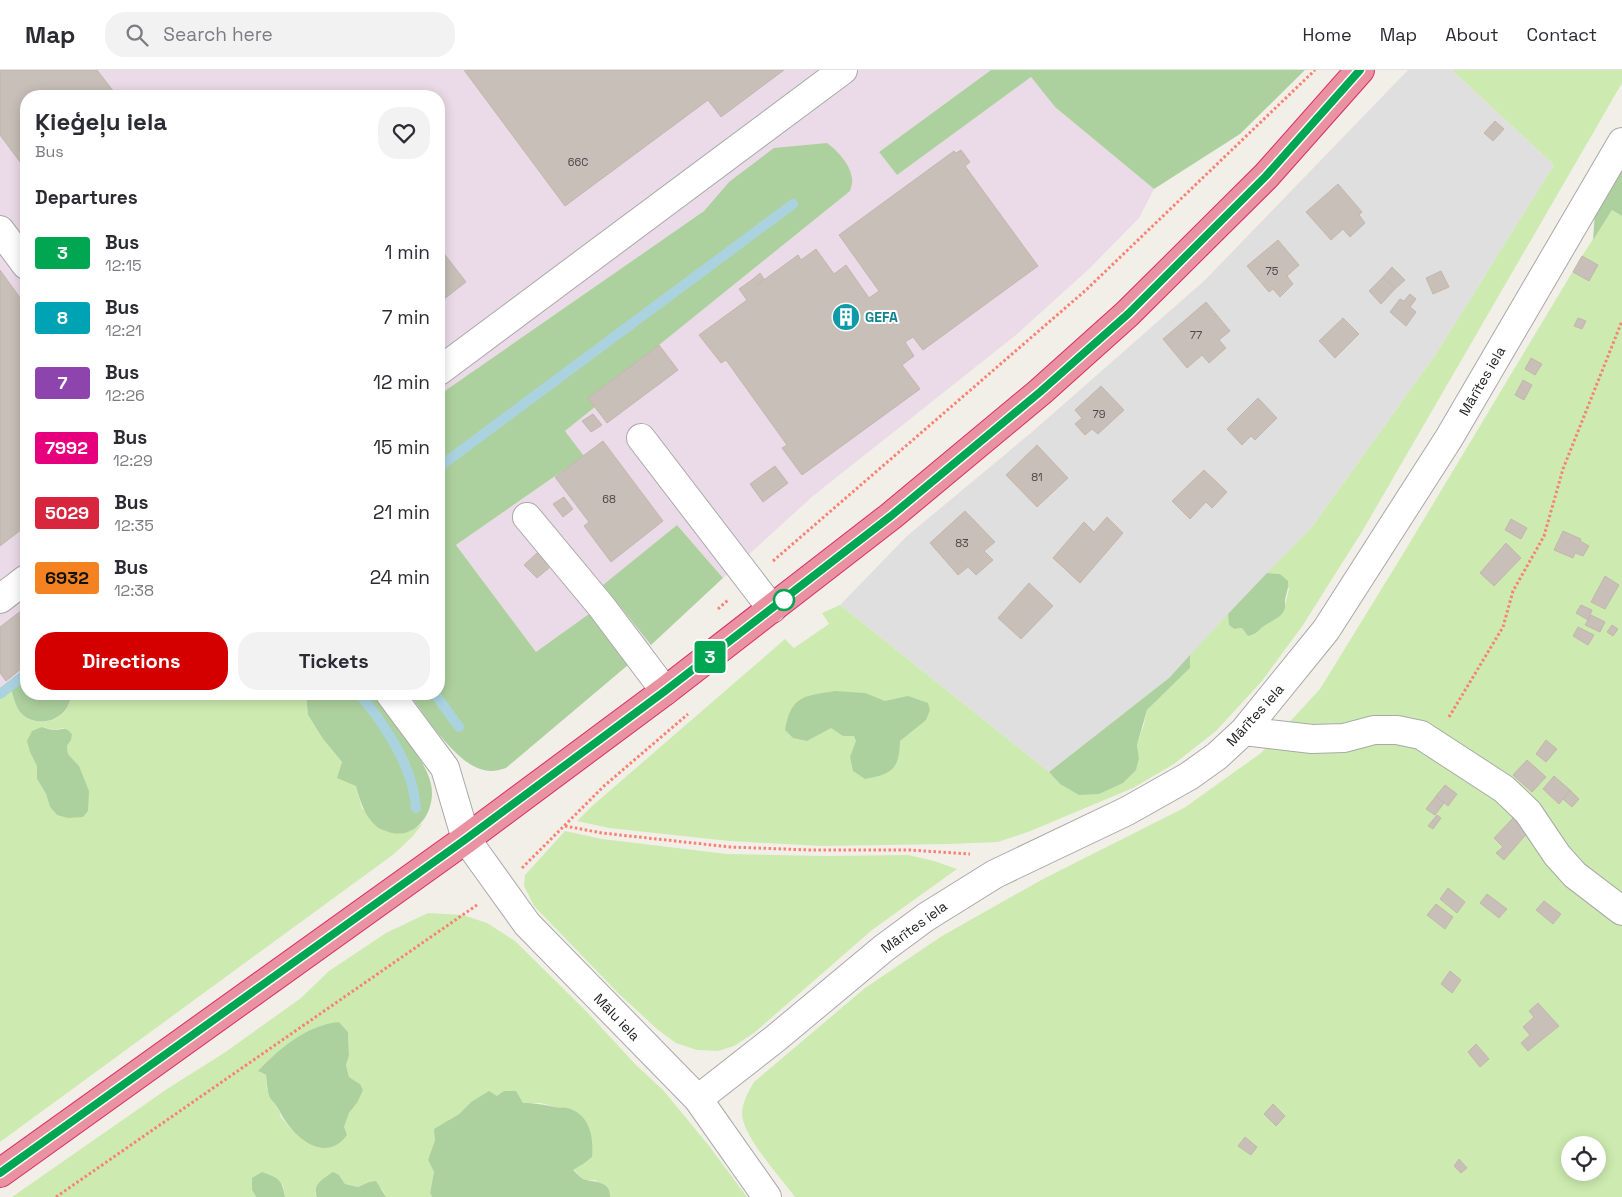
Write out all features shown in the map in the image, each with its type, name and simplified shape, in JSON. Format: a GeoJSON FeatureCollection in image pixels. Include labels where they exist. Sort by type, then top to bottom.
{"type":"FeatureCollection","features":[{"type":"Feature","properties":{"kind":"highway"},"geometry":{"type":"LineString","coordinates":[[0,1173],[466,839],[665,691],[898,510],[1040,392],[1128,314],[1266,176],[1360,70]]}},
{"type":"Feature","properties":{"kind":"street"},"geometry":{"type":"LineString","coordinates":[[445,367],[843,70]]}},
{"type":"Feature","properties":{"kind":"street","name":"Mārītes iela"},"geometry":{"type":"LineString","coordinates":[[698,1099],[776,1038],[884,948],[941,907],[994,874],[1127,811],[1166,790],[1217,756],[1244,731],[1326,630],[1449,438],[1622,142]]}},
{"type":"Feature","properties":{"kind":"street"},"geometry":{"type":"LineString","coordinates":[[0,230],[20,258]]}},
{"type":"Feature","properties":{"kind":"street"},"geometry":{"type":"LineString","coordinates":[[641,438],[772,609]]}},
{"type":"Feature","properties":{"kind":"street"},"geometry":{"type":"LineString","coordinates":[[527,517],[601,606],[665,691]]}},
{"type":"Feature","properties":{"kind":"street"},"geometry":{"type":"LineString","coordinates":[[0,599],[20,584]]}},
{"type":"Feature","properties":{"kind":"street","name":"Mālu iela"},"geometry":{"type":"LineString","coordinates":[[394,700],[445,768],[466,839],[527,924],[698,1099],[767,1197]]}},
{"type":"Feature","properties":{"kind":"street"},"geometry":{"type":"LineString","coordinates":[[1244,731],[1312,739],[1344,738],[1374,730],[1397,730],[1422,735],[1504,789],[1528,812],[1557,855],[1575,875],[1622,911]]}},
{"type":"Feature","properties":{"kind":"path"},"geometry":{"type":"LineString","coordinates":[[772,562],[1086,290],[1315,70]]}},
{"type":"Feature","properties":{"kind":"path"},"geometry":{"type":"LineString","coordinates":[[1427,739],[1446,723],[1503,627],[1513,591],[1544,536],[1563,469],[1622,321]]}},
{"type":"Feature","properties":{"kind":"path"},"geometry":{"type":"LineString","coordinates":[[713,614],[735,594]]}},
{"type":"Feature","properties":{"kind":"path"},"geometry":{"type":"LineString","coordinates":[[564,826],[602,833],[730,847],[810,850],[910,850],[978,855]]}},
{"type":"Feature","properties":{"kind":"path"},"geometry":{"type":"LineString","coordinates":[[56,1197],[501,888]]}},
{"type":"Feature","properties":{"kind":"shaded area"},"geometry":{"type":"Polygon","coordinates":[[[0,70],[991,70],[879,152],[897,175],[1031,77],[1055,107],[1154,189],[1139,218],[1090,268],[1016,335],[813,496],[723,578],[677,525],[604,585],[651,645],[628,665],[536,652],[456,545],[584,456],[565,431],[595,407],[588,398],[729,182],[704,211],[445,391],[445,90],[20,90],[20,679],[0,694],[0,70]]]}},
{"type":"Feature","properties":{"kind":"shaded area"},"geometry":{"type":"Polygon","coordinates":[[[1408,70],[1452,70],[1554,165],[1436,354],[1312,527],[1169,678],[1049,772],[840,605],[907,536],[1032,432],[1205,280],[1408,70]]]}},
{"type":"Feature","properties":{"kind":"green space"},"geometry":{"type":"Polygon","coordinates":[[[991,70],[1305,70],[1240,134],[1154,189],[1055,107],[1031,77],[897,175],[879,152],[991,70]]]}},
{"type":"Feature","properties":{"kind":"green space"},"geometry":{"type":"Polygon","coordinates":[[[1452,70],[1622,70],[1622,83],[1363,530],[1303,625],[1262,681],[1216,731],[1174,764],[1133,788],[1028,832],[998,842],[822,846],[729,841],[609,828],[577,821],[785,639],[794,648],[829,624],[822,613],[840,605],[1049,772],[1060,784],[1139,758],[1137,745],[1147,710],[1190,668],[1190,655],[1228,614],[1230,625],[1234,629],[1242,628],[1249,636],[1255,634],[1281,613],[1289,589],[1280,574],[1267,573],[1312,527],[1436,354],[1554,165],[1452,70]]]}},
{"type":"Feature","properties":{"kind":"green space"},"geometry":{"type":"Polygon","coordinates":[[[827,143],[839,154],[849,168],[852,180],[850,191],[659,345],[588,398],[595,407],[565,431],[584,456],[456,545],[536,652],[589,614],[628,665],[506,768],[491,771],[479,769],[456,753],[413,700],[445,700],[445,391],[704,211],[729,182],[774,148],[827,143]]]}},
{"type":"Feature","properties":{"kind":"green space"},"geometry":{"type":"Polygon","coordinates":[[[1622,166],[1622,216],[1612,210],[1593,240],[1595,212],[1622,166]]]}},
{"type":"Feature","properties":{"kind":"green space"},"geometry":{"type":"Polygon","coordinates":[[[1612,210],[1622,216],[1622,1197],[795,1197],[756,1146],[744,1124],[743,1106],[754,1082],[865,988],[942,936],[1043,879],[1184,808],[1261,753],[1320,689],[1582,256],[1612,210]]]}},
{"type":"Feature","properties":{"kind":"green space"},"geometry":{"type":"Polygon","coordinates":[[[677,525],[723,578],[651,645],[603,585],[677,525]]]}},
{"type":"Feature","properties":{"kind":"green space"},"geometry":{"type":"Polygon","coordinates":[[[1267,573],[1280,574],[1288,581],[1285,608],[1279,617],[1248,636],[1242,628],[1234,629],[1229,625],[1228,614],[1267,573]]]}},
{"type":"Feature","properties":{"kind":"green space"},"geometry":{"type":"Polygon","coordinates":[[[1190,655],[1190,668],[1147,710],[1137,745],[1139,758],[1136,770],[1123,783],[1099,794],[1079,795],[1060,784],[1049,772],[1169,678],[1190,655]]]}},
{"type":"Feature","properties":{"kind":"green space"},"geometry":{"type":"Polygon","coordinates":[[[20,678],[20,700],[70,700],[69,703],[59,716],[52,720],[35,721],[27,718],[20,712],[10,686],[20,678]]]}},
{"type":"Feature","properties":{"kind":"green space"},"geometry":{"type":"Polygon","coordinates":[[[10,686],[20,712],[27,718],[43,722],[59,717],[65,711],[70,700],[307,700],[308,715],[323,739],[342,762],[356,786],[362,809],[409,832],[423,823],[412,837],[394,854],[0,1142],[0,694],[10,686]],[[42,727],[37,766],[37,779],[46,794],[50,807],[57,815],[79,766],[68,754],[67,746],[71,740],[63,728],[55,730],[42,727]]]}},
{"type":"Feature","properties":{"kind":"green space"},"geometry":{"type":"Polygon","coordinates":[[[835,691],[865,693],[885,701],[908,696],[928,703],[930,710],[926,720],[900,741],[898,758],[893,769],[882,775],[865,779],[853,771],[850,757],[856,741],[854,736],[843,736],[831,728],[807,741],[793,738],[785,730],[791,710],[800,700],[815,694],[835,691]]]}},
{"type":"Feature","properties":{"kind":"green space"},"geometry":{"type":"Polygon","coordinates":[[[307,700],[378,700],[415,750],[428,774],[431,784],[431,804],[422,822],[415,829],[397,834],[380,829],[372,822],[363,808],[356,786],[337,778],[342,762],[323,739],[308,715],[307,700]]]}},
{"type":"Feature","properties":{"kind":"green space"},"geometry":{"type":"Polygon","coordinates":[[[42,727],[54,730],[65,729],[72,734],[67,746],[68,754],[79,766],[89,791],[88,811],[83,817],[68,818],[57,815],[50,807],[46,794],[37,779],[37,766],[27,741],[32,731],[42,727]]]}},
{"type":"Feature","properties":{"kind":"green space"},"geometry":{"type":"Polygon","coordinates":[[[565,831],[602,839],[727,854],[908,855],[957,869],[872,930],[754,1033],[734,1046],[718,1051],[697,1050],[676,1043],[657,1029],[619,994],[534,906],[524,886],[525,875],[565,831]]]}},
{"type":"Feature","properties":{"kind":"green space"},"geometry":{"type":"Polygon","coordinates":[[[428,913],[463,915],[487,923],[515,941],[588,1013],[636,1065],[663,1090],[710,1147],[747,1197],[610,1197],[610,1193],[595,1180],[584,1180],[573,1169],[583,1164],[567,1108],[541,1103],[523,1103],[497,1096],[471,1102],[459,1114],[450,1119],[435,1140],[428,1160],[434,1172],[430,1193],[432,1197],[386,1197],[382,1189],[369,1182],[358,1187],[345,1184],[339,1175],[315,1192],[317,1197],[285,1197],[283,1185],[252,1190],[256,1197],[12,1197],[167,1089],[224,1053],[301,998],[329,971],[386,933],[428,913]],[[339,1022],[259,1072],[266,1075],[267,1088],[271,1099],[279,1110],[281,1117],[292,1130],[344,1127],[349,1113],[357,1103],[360,1084],[349,1077],[346,1065],[349,1056],[348,1032],[339,1022]]]}},
{"type":"Feature","properties":{"kind":"green space"},"geometry":{"type":"Polygon","coordinates":[[[339,1022],[348,1032],[349,1056],[346,1065],[349,1077],[360,1084],[363,1090],[357,1103],[349,1113],[344,1127],[347,1135],[338,1144],[328,1148],[319,1147],[309,1144],[291,1129],[270,1098],[266,1075],[258,1071],[275,1054],[295,1039],[316,1028],[339,1022]]]}},
{"type":"Feature","properties":{"kind":"green space"},"geometry":{"type":"Polygon","coordinates":[[[489,1091],[497,1096],[504,1091],[516,1091],[523,1103],[567,1108],[581,1115],[586,1121],[591,1134],[592,1157],[573,1170],[584,1179],[598,1182],[608,1188],[610,1197],[432,1197],[430,1193],[434,1172],[428,1160],[435,1140],[434,1129],[459,1114],[471,1102],[489,1091]]]}},
{"type":"Feature","properties":{"kind":"green space"},"geometry":{"type":"Polygon","coordinates":[[[262,1172],[272,1176],[281,1183],[285,1197],[256,1197],[252,1190],[252,1178],[262,1172]]]}},
{"type":"Feature","properties":{"kind":"green space"},"geometry":{"type":"Polygon","coordinates":[[[333,1172],[339,1175],[345,1184],[358,1187],[376,1181],[386,1197],[317,1197],[317,1185],[333,1172]]]}},
{"type":"Feature","properties":{"kind":"building"},"geometry":{"type":"Polygon","coordinates":[[[0,70],[97,70],[112,90],[20,90],[20,162],[0,135],[0,70]]]}},
{"type":"Feature","properties":{"kind":"building"},"geometry":{"type":"Polygon","coordinates":[[[464,70],[784,70],[721,117],[708,100],[565,206],[464,70]]]}},
{"type":"Feature","properties":{"kind":"building"},"geometry":{"type":"Polygon","coordinates":[[[1495,121],[1504,129],[1493,141],[1484,133],[1495,121]]]}},
{"type":"Feature","properties":{"kind":"building","name":"GEFA"},"geometry":{"type":"Polygon","coordinates":[[[961,150],[970,162],[965,166],[1038,266],[923,350],[913,337],[905,342],[914,356],[902,365],[920,389],[802,475],[782,448],[787,445],[726,360],[721,363],[699,335],[747,300],[739,289],[760,273],[764,279],[757,285],[798,255],[801,260],[816,249],[834,274],[846,265],[869,298],[879,291],[839,235],[954,151],[956,153],[961,150]]]}},
{"type":"Feature","properties":{"kind":"building"},"geometry":{"type":"Polygon","coordinates":[[[1338,184],[1362,212],[1359,215],[1365,223],[1350,237],[1343,229],[1331,240],[1306,212],[1338,184]]]}},
{"type":"Feature","properties":{"kind":"building"},"geometry":{"type":"Polygon","coordinates":[[[1278,240],[1299,265],[1287,276],[1293,284],[1280,297],[1273,289],[1269,292],[1247,266],[1278,240]]]}},
{"type":"Feature","properties":{"kind":"building"},"geometry":{"type":"Polygon","coordinates":[[[445,255],[466,282],[445,298],[445,255]]]}},
{"type":"Feature","properties":{"kind":"building"},"geometry":{"type":"Polygon","coordinates":[[[1582,256],[1598,265],[1589,281],[1573,272],[1582,256]]]}},
{"type":"Feature","properties":{"kind":"building"},"geometry":{"type":"Polygon","coordinates":[[[1392,267],[1405,280],[1395,289],[1383,277],[1392,267]]]}},
{"type":"Feature","properties":{"kind":"building"},"geometry":{"type":"Polygon","coordinates":[[[0,270],[20,298],[20,531],[0,546],[0,270]]]}},
{"type":"Feature","properties":{"kind":"building"},"geometry":{"type":"Polygon","coordinates":[[[1441,271],[1449,287],[1433,294],[1426,278],[1441,271]]]}},
{"type":"Feature","properties":{"kind":"building"},"geometry":{"type":"Polygon","coordinates":[[[1383,277],[1395,289],[1381,304],[1369,291],[1383,277]]]}},
{"type":"Feature","properties":{"kind":"building"},"geometry":{"type":"Polygon","coordinates":[[[1410,294],[1416,299],[1410,307],[1416,312],[1406,326],[1390,312],[1400,299],[1404,301],[1410,294]]]}},
{"type":"Feature","properties":{"kind":"building"},"geometry":{"type":"Polygon","coordinates":[[[1206,302],[1230,331],[1219,340],[1226,348],[1209,363],[1202,355],[1187,368],[1163,339],[1206,302]]]}},
{"type":"Feature","properties":{"kind":"building"},"geometry":{"type":"Polygon","coordinates":[[[1343,318],[1359,334],[1335,358],[1319,341],[1343,318]]]}},
{"type":"Feature","properties":{"kind":"building"},"geometry":{"type":"Polygon","coordinates":[[[1578,318],[1586,321],[1582,329],[1574,326],[1578,318]]]}},
{"type":"Feature","properties":{"kind":"building"},"geometry":{"type":"Polygon","coordinates":[[[659,345],[678,370],[607,423],[588,398],[659,345]]]}},
{"type":"Feature","properties":{"kind":"building"},"geometry":{"type":"Polygon","coordinates":[[[1531,358],[1542,364],[1535,375],[1525,369],[1531,358]]]}},
{"type":"Feature","properties":{"kind":"building"},"geometry":{"type":"Polygon","coordinates":[[[1523,380],[1532,385],[1524,400],[1515,395],[1523,380]]]}},
{"type":"Feature","properties":{"kind":"building"},"geometry":{"type":"Polygon","coordinates":[[[1101,386],[1124,410],[1098,434],[1092,429],[1085,435],[1075,424],[1082,418],[1075,410],[1101,386]]]}},
{"type":"Feature","properties":{"kind":"building"},"geometry":{"type":"Polygon","coordinates":[[[1258,398],[1277,418],[1255,440],[1251,436],[1242,445],[1227,429],[1258,398]]]}},
{"type":"Feature","properties":{"kind":"building"},"geometry":{"type":"Polygon","coordinates":[[[593,414],[602,425],[591,432],[582,421],[593,414]]]}},
{"type":"Feature","properties":{"kind":"building"},"geometry":{"type":"Polygon","coordinates":[[[603,441],[663,521],[611,562],[584,526],[589,522],[555,477],[603,441]]]}},
{"type":"Feature","properties":{"kind":"building"},"geometry":{"type":"Polygon","coordinates":[[[1037,445],[1068,478],[1037,507],[1006,475],[1037,445]]]}},
{"type":"Feature","properties":{"kind":"building"},"geometry":{"type":"Polygon","coordinates":[[[775,466],[788,483],[763,502],[750,484],[775,466]]]}},
{"type":"Feature","properties":{"kind":"building"},"geometry":{"type":"Polygon","coordinates":[[[1204,470],[1227,492],[1212,508],[1206,502],[1190,519],[1172,501],[1204,470]]]}},
{"type":"Feature","properties":{"kind":"building"},"geometry":{"type":"Polygon","coordinates":[[[564,497],[573,509],[563,517],[553,504],[564,497]]]}},
{"type":"Feature","properties":{"kind":"building"},"geometry":{"type":"Polygon","coordinates":[[[965,511],[995,542],[984,551],[993,560],[976,575],[968,567],[958,575],[930,543],[965,511]]]}},
{"type":"Feature","properties":{"kind":"building"},"geometry":{"type":"Polygon","coordinates":[[[1107,517],[1123,533],[1080,583],[1053,558],[1084,522],[1094,532],[1107,517]]]}},
{"type":"Feature","properties":{"kind":"building"},"geometry":{"type":"Polygon","coordinates":[[[1511,519],[1527,528],[1521,539],[1505,530],[1511,519]]]}},
{"type":"Feature","properties":{"kind":"building"},"geometry":{"type":"Polygon","coordinates":[[[1563,531],[1581,539],[1580,541],[1589,546],[1583,556],[1575,553],[1573,558],[1554,550],[1563,531]]]}},
{"type":"Feature","properties":{"kind":"building"},"geometry":{"type":"Polygon","coordinates":[[[1506,543],[1521,558],[1494,586],[1480,573],[1506,543]]]}},
{"type":"Feature","properties":{"kind":"building"},"geometry":{"type":"Polygon","coordinates":[[[537,553],[549,568],[537,578],[524,565],[537,553]]]}},
{"type":"Feature","properties":{"kind":"building"},"geometry":{"type":"Polygon","coordinates":[[[1605,576],[1619,585],[1605,609],[1591,602],[1605,576]]]}},
{"type":"Feature","properties":{"kind":"building"},"geometry":{"type":"Polygon","coordinates":[[[1029,583],[1053,606],[1021,639],[998,618],[1029,583]]]}},
{"type":"Feature","properties":{"kind":"building"},"geometry":{"type":"Polygon","coordinates":[[[1581,605],[1592,610],[1588,620],[1576,613],[1581,605]]]}},
{"type":"Feature","properties":{"kind":"building"},"geometry":{"type":"Polygon","coordinates":[[[20,612],[20,670],[6,681],[0,673],[0,627],[20,612]]]}},
{"type":"Feature","properties":{"kind":"building"},"geometry":{"type":"Polygon","coordinates":[[[1591,615],[1605,622],[1600,632],[1585,625],[1591,615]]]}},
{"type":"Feature","properties":{"kind":"building"},"geometry":{"type":"Polygon","coordinates":[[[1612,625],[1618,629],[1613,636],[1607,632],[1612,625]]]}},
{"type":"Feature","properties":{"kind":"building"},"geometry":{"type":"Polygon","coordinates":[[[1578,627],[1594,635],[1588,645],[1573,636],[1578,627]]]}},
{"type":"Feature","properties":{"kind":"building"},"geometry":{"type":"Polygon","coordinates":[[[1546,740],[1557,749],[1546,762],[1536,754],[1546,740]]]}},
{"type":"Feature","properties":{"kind":"building"},"geometry":{"type":"Polygon","coordinates":[[[1527,760],[1546,777],[1532,792],[1513,775],[1527,760]]]}},
{"type":"Feature","properties":{"kind":"building"},"geometry":{"type":"Polygon","coordinates":[[[1554,776],[1570,790],[1559,804],[1543,789],[1554,776]]]}},
{"type":"Feature","properties":{"kind":"building"},"geometry":{"type":"Polygon","coordinates":[[[1445,785],[1457,794],[1448,806],[1436,796],[1445,785]]]}},
{"type":"Feature","properties":{"kind":"building"},"geometry":{"type":"Polygon","coordinates":[[[1570,790],[1579,799],[1572,807],[1563,799],[1570,790]]]}},
{"type":"Feature","properties":{"kind":"building"},"geometry":{"type":"Polygon","coordinates":[[[1436,796],[1444,803],[1435,815],[1426,809],[1436,796]]]}},
{"type":"Feature","properties":{"kind":"building"},"geometry":{"type":"Polygon","coordinates":[[[1437,815],[1441,818],[1433,829],[1428,826],[1437,815]]]}},
{"type":"Feature","properties":{"kind":"building"},"geometry":{"type":"Polygon","coordinates":[[[1514,817],[1529,831],[1504,860],[1496,853],[1503,847],[1494,838],[1514,817]]]}},
{"type":"Feature","properties":{"kind":"building"},"geometry":{"type":"Polygon","coordinates":[[[1448,888],[1465,902],[1457,913],[1440,899],[1448,888]]]}},
{"type":"Feature","properties":{"kind":"building"},"geometry":{"type":"Polygon","coordinates":[[[1487,894],[1507,909],[1499,918],[1480,903],[1487,894]]]}},
{"type":"Feature","properties":{"kind":"building"},"geometry":{"type":"Polygon","coordinates":[[[1544,901],[1561,914],[1553,924],[1536,910],[1544,901]]]}},
{"type":"Feature","properties":{"kind":"building"},"geometry":{"type":"Polygon","coordinates":[[[1436,904],[1453,917],[1445,929],[1427,915],[1436,904]]]}},
{"type":"Feature","properties":{"kind":"building"},"geometry":{"type":"Polygon","coordinates":[[[1450,971],[1461,980],[1452,993],[1441,984],[1450,971]]]}},
{"type":"Feature","properties":{"kind":"building"},"geometry":{"type":"Polygon","coordinates":[[[1538,1003],[1559,1026],[1528,1051],[1521,1043],[1530,1035],[1523,1027],[1534,1017],[1529,1011],[1538,1003]]]}},
{"type":"Feature","properties":{"kind":"building"},"geometry":{"type":"Polygon","coordinates":[[[1476,1044],[1489,1059],[1480,1067],[1468,1052],[1476,1044]]]}},
{"type":"Feature","properties":{"kind":"building"},"geometry":{"type":"Polygon","coordinates":[[[1273,1104],[1285,1116],[1276,1126],[1264,1114],[1273,1104]]]}},
{"type":"Feature","properties":{"kind":"building"},"geometry":{"type":"Polygon","coordinates":[[[1245,1137],[1257,1147],[1251,1155],[1238,1146],[1245,1137]]]}},
{"type":"Feature","properties":{"kind":"building"},"geometry":{"type":"Polygon","coordinates":[[[1459,1159],[1467,1168],[1461,1173],[1454,1166],[1459,1159]]]}},
{"type":"Feature","properties":{"kind":"waterway"},"geometry":{"type":"LineString","coordinates":[[445,463],[793,204]]}},
{"type":"Feature","properties":{"kind":"waterway"},"geometry":{"type":"LineString","coordinates":[[0,694],[20,679]]}},
{"type":"Feature","properties":{"kind":"waterway"},"geometry":{"type":"LineString","coordinates":[[364,700],[383,725],[403,761],[413,790],[416,808]]}},
{"type":"Feature","properties":{"kind":"waterway"},"geometry":{"type":"LineString","coordinates":[[439,700],[459,727]]}},
{"type":"Feature","properties":{"kind":"bus line","name":"3"},"geometry":{"type":"LineString","coordinates":[[0,1173],[466,839],[665,691],[891,516],[1040,392],[1128,314],[1266,176],[1360,70]]}},
{"type":"Feature","properties":{"kind":"place","name":"GEFA"},"geometry":{"type":"Point","coordinates":[846,317]}}]}
